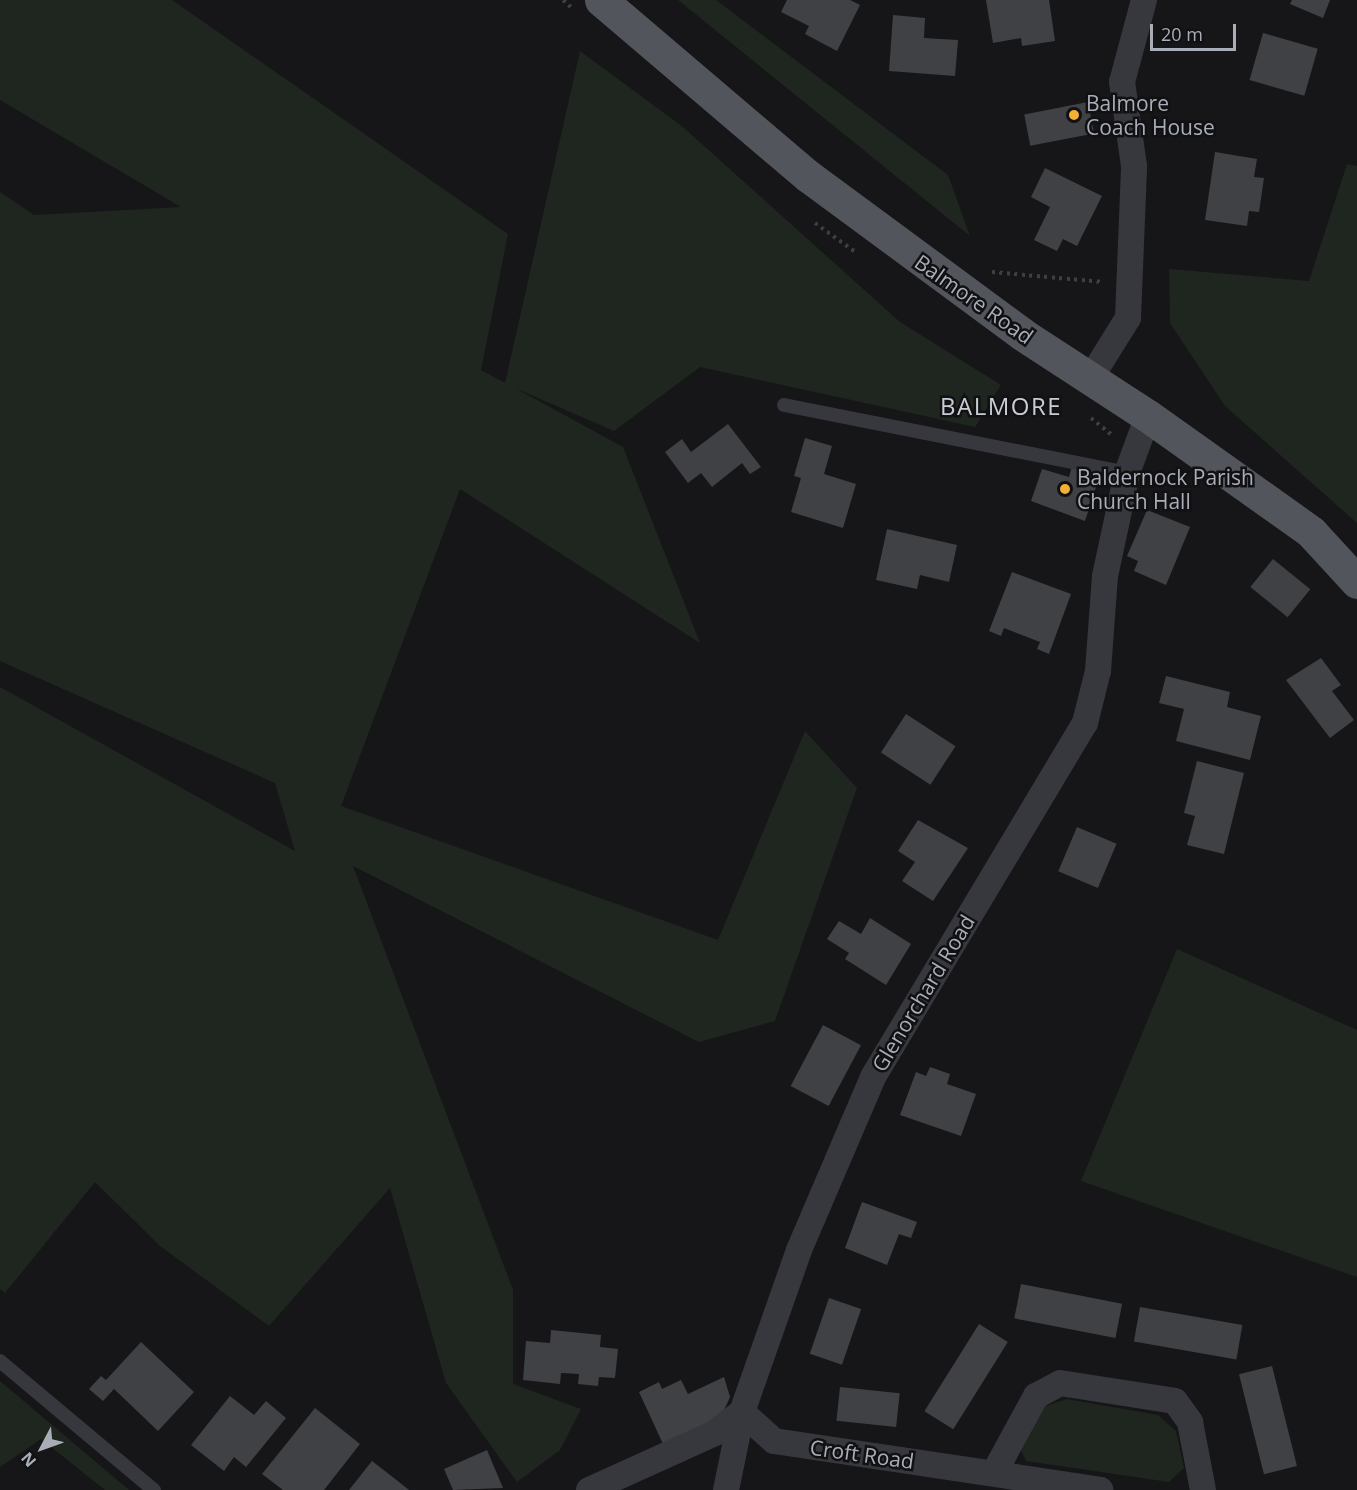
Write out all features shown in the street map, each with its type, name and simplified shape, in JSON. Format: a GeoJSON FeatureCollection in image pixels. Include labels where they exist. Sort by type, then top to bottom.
{"type":"FeatureCollection","features":[{"type":"Feature","properties":{"kind":"main road","name":"Balmore Road"},"geometry":{"type":"LineString","coordinates":[[601,0],[808,176],[935,272],[1090,379],[1148,416],[1311,532],[1357,582]]}},
{"type":"Feature","properties":{"kind":"street"},"geometry":{"type":"LineString","coordinates":[[1090,379],[1128,318],[1134,166],[1122,82],[1144,0]]}},
{"type":"Feature","properties":{"kind":"street","name":"Glenorchard Road"},"geometry":{"type":"LineString","coordinates":[[726,1490],[742,1412],[799,1250],[873,1077],[1085,723],[1098,671],[1105,576],[1127,473],[1148,416]]}},
{"type":"Feature","properties":{"kind":"street"},"geometry":{"type":"LineString","coordinates":[[994,1473],[1036,1396],[1060,1383],[1175,1401],[1190,1422],[1203,1490]]}},
{"type":"Feature","properties":{"kind":"street"},"geometry":{"type":"LineString","coordinates":[[589,1490],[715,1433],[742,1412]]}},
{"type":"Feature","properties":{"kind":"street","name":"Croft Road"},"geometry":{"type":"LineString","coordinates":[[742,1412],[774,1441],[1100,1490]]}},
{"type":"Feature","properties":{"kind":"lane"},"geometry":{"type":"LineString","coordinates":[[784,405],[1127,473]]}},
{"type":"Feature","properties":{"kind":"lane"},"geometry":{"type":"LineString","coordinates":[[0,1361],[154,1490]]}},
{"type":"Feature","properties":{"kind":"path"},"geometry":{"type":"LineString","coordinates":[[986,272],[1129,284]]}},
{"type":"Feature","properties":{"kind":"shaded area"},"geometry":{"type":"Polygon","coordinates":[[[0,0],[172,0],[508,234],[481,370],[505,383],[580,51],[683,127],[900,322],[1001,385],[975,427],[700,367],[614,431],[515,388],[623,447],[700,643],[460,489],[341,806],[718,940],[805,731],[857,788],[775,1021],[699,1042],[353,866],[513,1290],[513,1384],[581,1409],[560,1450],[517,1482],[446,1383],[390,1188],[269,1326],[160,1246],[95,1182],[5,1293],[0,1289],[0,687],[295,851],[275,783],[0,661],[0,192],[34,215],[181,207],[0,100],[0,0]]]}},
{"type":"Feature","properties":{"kind":"shaded area"},"geometry":{"type":"Polygon","coordinates":[[[678,0],[716,0],[948,175],[970,236],[678,0]]]}},
{"type":"Feature","properties":{"kind":"shaded area"},"geometry":{"type":"Polygon","coordinates":[[[1347,164],[1357,166],[1357,523],[1225,406],[1170,323],[1169,269],[1309,281],[1347,164]]]}},
{"type":"Feature","properties":{"kind":"shaded area"},"geometry":{"type":"Polygon","coordinates":[[[1177,949],[1357,1030],[1357,1277],[1081,1181],[1177,949]]]}},
{"type":"Feature","properties":{"kind":"shaded area"},"geometry":{"type":"Polygon","coordinates":[[[0,1381],[129,1490],[105,1490],[41,1439],[0,1467],[0,1381]]]}},
{"type":"Feature","properties":{"kind":"shaded area"},"geometry":{"type":"Polygon","coordinates":[[[1067,1399],[1158,1415],[1176,1431],[1184,1468],[1169,1482],[1026,1461],[1021,1450],[1045,1406],[1067,1399]]]}},
{"type":"Feature","properties":{"kind":"building"},"geometry":{"type":"Polygon","coordinates":[[[787,0],[850,0],[860,5],[837,51],[805,34],[809,26],[781,12],[787,0]]]}},
{"type":"Feature","properties":{"kind":"building"},"geometry":{"type":"Polygon","coordinates":[[[986,0],[1049,0],[1055,41],[1022,46],[1021,38],[993,43],[986,0]]]}},
{"type":"Feature","properties":{"kind":"building"},"geometry":{"type":"Polygon","coordinates":[[[1292,0],[1330,0],[1323,18],[1290,4],[1292,0]]]}},
{"type":"Feature","properties":{"kind":"building"},"geometry":{"type":"Polygon","coordinates":[[[893,15],[925,18],[924,38],[958,40],[955,76],[889,71],[893,15]]]}},
{"type":"Feature","properties":{"kind":"building"},"geometry":{"type":"Polygon","coordinates":[[[1263,33],[1318,49],[1304,96],[1249,80],[1263,33]]]}},
{"type":"Feature","properties":{"kind":"building"},"geometry":{"type":"Polygon","coordinates":[[[1088,102],[1094,133],[1030,146],[1024,114],[1088,102]]]}},
{"type":"Feature","properties":{"kind":"building"},"geometry":{"type":"Polygon","coordinates":[[[1215,152],[1257,159],[1254,177],[1264,178],[1259,212],[1249,211],[1247,226],[1205,220],[1215,152]]]}},
{"type":"Feature","properties":{"kind":"building"},"geometry":{"type":"Polygon","coordinates":[[[1045,168],[1102,196],[1077,246],[1063,239],[1057,251],[1034,240],[1050,207],[1031,197],[1045,168]]]}},
{"type":"Feature","properties":{"kind":"building"},"geometry":{"type":"Polygon","coordinates":[[[728,424],[761,467],[750,474],[742,463],[712,487],[701,473],[688,483],[665,452],[682,439],[691,452],[728,424]]]}},
{"type":"Feature","properties":{"kind":"building"},"geometry":{"type":"Polygon","coordinates":[[[805,438],[832,446],[824,474],[856,484],[843,528],[791,512],[801,478],[794,476],[805,438]]]}},
{"type":"Feature","properties":{"kind":"building","name":"Baldernock Parish Church Hall"},"geometry":{"type":"Polygon","coordinates":[[[1072,466],[1100,475],[1085,521],[1031,501],[1042,469],[1069,477],[1072,466]]]}},
{"type":"Feature","properties":{"kind":"building"},"geometry":{"type":"Polygon","coordinates":[[[1147,510],[1190,527],[1166,585],[1134,571],[1138,561],[1127,556],[1147,510]]]}},
{"type":"Feature","properties":{"kind":"building"},"geometry":{"type":"Polygon","coordinates":[[[887,529],[957,545],[949,582],[920,575],[917,589],[876,580],[887,529]]]}},
{"type":"Feature","properties":{"kind":"building"},"geometry":{"type":"Polygon","coordinates":[[[1273,559],[1310,589],[1288,617],[1250,587],[1273,559]]]}},
{"type":"Feature","properties":{"kind":"building"},"geometry":{"type":"Polygon","coordinates":[[[1012,572],[1071,594],[1049,654],[1037,649],[1040,642],[1004,628],[1001,636],[989,631],[1012,572]]]}},
{"type":"Feature","properties":{"kind":"building"},"geometry":{"type":"Polygon","coordinates":[[[1321,658],[1341,685],[1332,691],[1354,720],[1330,738],[1286,680],[1321,658]]]}},
{"type":"Feature","properties":{"kind":"building"},"geometry":{"type":"Polygon","coordinates":[[[1166,676],[1230,692],[1227,707],[1261,716],[1250,760],[1176,741],[1184,709],[1159,703],[1166,676]]]}},
{"type":"Feature","properties":{"kind":"building"},"geometry":{"type":"Polygon","coordinates":[[[906,714],[955,746],[930,785],[881,753],[906,714]]]}},
{"type":"Feature","properties":{"kind":"building"},"geometry":{"type":"Polygon","coordinates":[[[1197,761],[1244,773],[1224,854],[1187,845],[1195,816],[1184,813],[1197,761]]]}},
{"type":"Feature","properties":{"kind":"building"},"geometry":{"type":"Polygon","coordinates":[[[918,820],[968,848],[933,901],[902,881],[915,862],[898,851],[918,820]]]}},
{"type":"Feature","properties":{"kind":"building"},"geometry":{"type":"Polygon","coordinates":[[[1077,827],[1117,844],[1098,888],[1058,871],[1077,827]]]}},
{"type":"Feature","properties":{"kind":"building"},"geometry":{"type":"Polygon","coordinates":[[[870,918],[911,944],[886,985],[845,959],[849,953],[827,939],[839,921],[861,934],[870,918]]]}},
{"type":"Feature","properties":{"kind":"building"},"geometry":{"type":"Polygon","coordinates":[[[823,1025],[861,1045],[829,1106],[791,1086],[823,1025]]]}},
{"type":"Feature","properties":{"kind":"building"},"geometry":{"type":"Polygon","coordinates":[[[930,1067],[950,1074],[947,1084],[976,1094],[961,1136],[900,1115],[916,1072],[926,1076],[930,1067]]]}},
{"type":"Feature","properties":{"kind":"building"},"geometry":{"type":"Polygon","coordinates":[[[862,1202],[917,1222],[911,1238],[899,1234],[887,1265],[845,1248],[862,1202]]]}},
{"type":"Feature","properties":{"kind":"building"},"geometry":{"type":"Polygon","coordinates":[[[1021,1284],[1122,1304],[1115,1338],[1014,1318],[1021,1284]]]}},
{"type":"Feature","properties":{"kind":"building"},"geometry":{"type":"Polygon","coordinates":[[[829,1298],[861,1309],[842,1365],[810,1354],[829,1298]]]}},
{"type":"Feature","properties":{"kind":"building"},"geometry":{"type":"Polygon","coordinates":[[[1140,1307],[1242,1325],[1236,1360],[1134,1341],[1140,1307]]]}},
{"type":"Feature","properties":{"kind":"building"},"geometry":{"type":"Polygon","coordinates":[[[979,1324],[1008,1342],[953,1429],[924,1411],[979,1324]]]}},
{"type":"Feature","properties":{"kind":"building"},"geometry":{"type":"Polygon","coordinates":[[[551,1330],[601,1335],[600,1347],[618,1349],[615,1378],[599,1377],[598,1386],[578,1384],[579,1374],[561,1373],[560,1384],[523,1380],[526,1341],[550,1343],[551,1330]]]}},
{"type":"Feature","properties":{"kind":"building"},"geometry":{"type":"Polygon","coordinates":[[[141,1342],[194,1392],[158,1431],[114,1389],[103,1401],[89,1389],[101,1376],[106,1380],[141,1342]]]}},
{"type":"Feature","properties":{"kind":"building"},"geometry":{"type":"Polygon","coordinates":[[[1272,1366],[1297,1466],[1264,1474],[1239,1374],[1272,1366]]]}},
{"type":"Feature","properties":{"kind":"building"},"geometry":{"type":"Polygon","coordinates":[[[724,1377],[730,1397],[721,1417],[663,1444],[639,1392],[659,1382],[662,1389],[681,1380],[688,1394],[724,1377]]]}},
{"type":"Feature","properties":{"kind":"building"},"geometry":{"type":"Polygon","coordinates":[[[840,1387],[900,1393],[896,1427],[836,1421],[840,1387]]]}},
{"type":"Feature","properties":{"kind":"building"},"geometry":{"type":"Polygon","coordinates":[[[230,1396],[254,1415],[266,1401],[286,1418],[246,1467],[234,1457],[224,1471],[191,1445],[230,1396]]]}},
{"type":"Feature","properties":{"kind":"building"},"geometry":{"type":"Polygon","coordinates":[[[315,1408],[360,1444],[324,1490],[283,1490],[262,1474],[315,1408]]]}},
{"type":"Feature","properties":{"kind":"building"},"geometry":{"type":"Polygon","coordinates":[[[487,1450],[503,1488],[453,1490],[444,1469],[487,1450]]]}},
{"type":"Feature","properties":{"kind":"building"},"geometry":{"type":"Polygon","coordinates":[[[372,1461],[394,1478],[409,1490],[349,1490],[372,1461]]]}},
{"type":"Feature","properties":{"kind":"place","name":"Balmore Coach House"},"geometry":{"type":"Point","coordinates":[1074,115]}},
{"type":"Feature","properties":{"kind":"place","name":"Baldernock Parish Church Hall"},"geometry":{"type":"Point","coordinates":[1065,489]}},
{"type":"Feature","properties":{"kind":"district","name":"BALMORE"},"geometry":{"type":"Point","coordinates":[1001,406]}}]}
